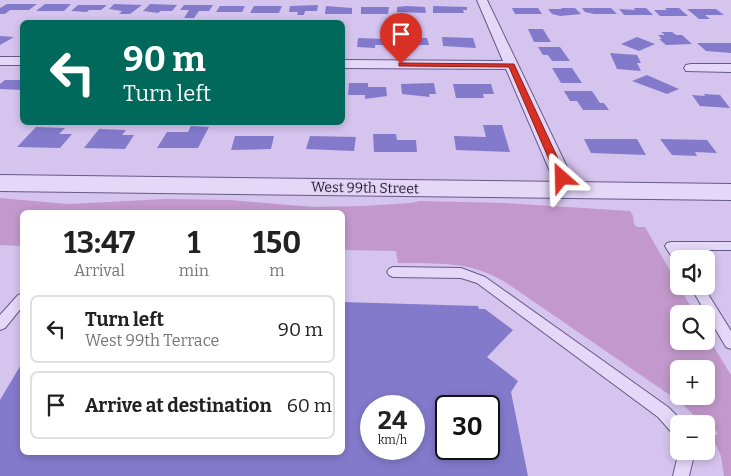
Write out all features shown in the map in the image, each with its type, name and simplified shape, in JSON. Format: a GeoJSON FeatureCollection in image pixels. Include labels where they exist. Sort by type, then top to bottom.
{"type":"FeatureCollection","features":[{"type":"Feature","properties":{"kind":"street"},"geometry":{"type":"LineString","coordinates":[[482,0],[568,190]]}},
{"type":"Feature","properties":{"kind":"street"},"geometry":{"type":"LineString","coordinates":[[0,60],[20,61]]}},
{"type":"Feature","properties":{"kind":"street"},"geometry":{"type":"LineString","coordinates":[[345,64],[512,65]]}},
{"type":"Feature","properties":{"kind":"street"},"geometry":{"type":"LineString","coordinates":[[691,68],[731,68]]}},
{"type":"Feature","properties":{"kind":"street","name":"West 99th Street"},"geometry":{"type":"LineString","coordinates":[[0,183],[731,192]]}},
{"type":"Feature","properties":{"kind":"lane"},"geometry":{"type":"LineString","coordinates":[[673,250],[671,246],[731,246]]}},
{"type":"Feature","properties":{"kind":"lane"},"geometry":{"type":"LineString","coordinates":[[393,272],[461,274],[481,280],[670,419]]}},
{"type":"Feature","properties":{"kind":"lane"},"geometry":{"type":"LineString","coordinates":[[702,295],[731,343]]}},
{"type":"Feature","properties":{"kind":"lane"},"geometry":{"type":"LineString","coordinates":[[0,324],[20,301]]}},
{"type":"Feature","properties":{"kind":"lane"},"geometry":{"type":"LineString","coordinates":[[680,476],[684,460]]}},
{"type":"Feature","properties":{"kind":"shaded area"},"geometry":{"type":"Polygon","coordinates":[[[0,198],[68,204],[166,199],[230,200],[313,207],[363,206],[419,201],[504,203],[630,211],[634,224],[637,227],[645,227],[670,270],[670,295],[684,295],[690,305],[670,305],[670,350],[715,349],[731,375],[731,476],[724,476],[721,456],[715,443],[715,435],[718,434],[715,430],[715,415],[694,415],[683,405],[715,405],[715,360],[670,360],[670,395],[492,275],[479,270],[453,265],[398,263],[396,251],[345,250],[345,210],[20,210],[20,246],[0,245],[0,198]]]}},
{"type":"Feature","properties":{"kind":"building"},"geometry":{"type":"Polygon","coordinates":[[[7,4],[37,4],[29,10],[10,10],[5,14],[0,14],[0,8],[7,4]]]}},
{"type":"Feature","properties":{"kind":"building"},"geometry":{"type":"Polygon","coordinates":[[[45,4],[71,4],[64,11],[36,11],[45,4]]]}},
{"type":"Feature","properties":{"kind":"building"},"geometry":{"type":"Polygon","coordinates":[[[114,4],[142,5],[130,14],[119,14],[122,11],[109,9],[114,4]]]}},
{"type":"Feature","properties":{"kind":"building"},"geometry":{"type":"Polygon","coordinates":[[[150,4],[177,5],[172,11],[161,11],[158,13],[143,11],[150,4]]]}},
{"type":"Feature","properties":{"kind":"building"},"geometry":{"type":"Polygon","coordinates":[[[78,5],[107,5],[101,10],[89,10],[87,12],[71,11],[78,5]]]}},
{"type":"Feature","properties":{"kind":"building"},"geometry":{"type":"Polygon","coordinates":[[[184,5],[213,5],[209,11],[199,11],[194,18],[184,18],[189,10],[180,10],[184,5]]]}},
{"type":"Feature","properties":{"kind":"building"},"geometry":{"type":"Polygon","coordinates":[[[318,5],[317,11],[305,11],[304,15],[297,15],[298,12],[289,12],[290,6],[318,5]]]}},
{"type":"Feature","properties":{"kind":"building"},"geometry":{"type":"Polygon","coordinates":[[[220,6],[245,6],[242,12],[216,12],[220,6]]]}},
{"type":"Feature","properties":{"kind":"building"},"geometry":{"type":"Polygon","coordinates":[[[254,6],[282,6],[279,13],[250,13],[254,6]]]}},
{"type":"Feature","properties":{"kind":"building"},"geometry":{"type":"Polygon","coordinates":[[[326,6],[352,8],[352,14],[325,14],[326,6]]]}},
{"type":"Feature","properties":{"kind":"building"},"geometry":{"type":"Polygon","coordinates":[[[433,6],[467,7],[467,10],[463,10],[464,13],[433,13],[433,6]]]}},
{"type":"Feature","properties":{"kind":"building"},"geometry":{"type":"Polygon","coordinates":[[[361,7],[389,7],[388,14],[361,14],[361,7]]]}},
{"type":"Feature","properties":{"kind":"building"},"geometry":{"type":"Polygon","coordinates":[[[397,7],[425,7],[426,13],[397,12],[397,7]]]}},
{"type":"Feature","properties":{"kind":"building"},"geometry":{"type":"Polygon","coordinates":[[[512,8],[538,8],[542,14],[515,14],[512,8]]]}},
{"type":"Feature","properties":{"kind":"building"},"geometry":{"type":"Polygon","coordinates":[[[575,8],[581,14],[560,16],[552,14],[548,9],[575,8]]]}},
{"type":"Feature","properties":{"kind":"building"},"geometry":{"type":"Polygon","coordinates":[[[582,8],[611,8],[617,14],[594,14],[585,12],[582,8]]]}},
{"type":"Feature","properties":{"kind":"building"},"geometry":{"type":"Polygon","coordinates":[[[634,8],[646,8],[653,15],[624,15],[619,9],[635,10],[634,8]]]}},
{"type":"Feature","properties":{"kind":"building"},"geometry":{"type":"Polygon","coordinates":[[[665,8],[679,8],[688,16],[660,16],[654,10],[667,10],[665,8]]]}},
{"type":"Feature","properties":{"kind":"building"},"geometry":{"type":"Polygon","coordinates":[[[687,9],[716,9],[724,15],[705,15],[710,19],[699,19],[687,9]]]}},
{"type":"Feature","properties":{"kind":"building"},"geometry":{"type":"Polygon","coordinates":[[[528,29],[543,29],[551,42],[534,42],[528,29]]]}},
{"type":"Feature","properties":{"kind":"building"},"geometry":{"type":"Polygon","coordinates":[[[661,32],[672,32],[676,35],[682,35],[692,44],[666,45],[659,39],[662,39],[658,35],[665,35],[661,32]]]}},
{"type":"Feature","properties":{"kind":"building"},"geometry":{"type":"Polygon","coordinates":[[[0,36],[14,37],[0,45],[0,36]]]}},
{"type":"Feature","properties":{"kind":"building"},"geometry":{"type":"Polygon","coordinates":[[[442,37],[473,38],[476,48],[443,46],[442,37]]]}},
{"type":"Feature","properties":{"kind":"building"},"geometry":{"type":"Polygon","coordinates":[[[637,37],[655,44],[639,51],[621,44],[637,37]]]}},
{"type":"Feature","properties":{"kind":"building"},"geometry":{"type":"Polygon","coordinates":[[[358,38],[385,39],[384,45],[375,45],[375,48],[357,47],[358,38]]]}},
{"type":"Feature","properties":{"kind":"building"},"geometry":{"type":"Polygon","coordinates":[[[397,38],[427,38],[429,45],[398,45],[397,38]]]}},
{"type":"Feature","properties":{"kind":"building"},"geometry":{"type":"Polygon","coordinates":[[[697,43],[731,43],[731,53],[706,51],[697,43]]]}},
{"type":"Feature","properties":{"kind":"building"},"geometry":{"type":"Polygon","coordinates":[[[538,47],[560,47],[570,61],[552,61],[548,55],[543,55],[538,47]]]}},
{"type":"Feature","properties":{"kind":"building"},"geometry":{"type":"Polygon","coordinates":[[[610,53],[637,55],[641,63],[637,63],[641,71],[617,69],[610,53]]]}},
{"type":"Feature","properties":{"kind":"building"},"geometry":{"type":"Polygon","coordinates":[[[552,68],[572,68],[582,83],[561,83],[552,68]]]}},
{"type":"Feature","properties":{"kind":"building"},"geometry":{"type":"Polygon","coordinates":[[[647,75],[679,89],[667,94],[632,81],[647,75]]]}},
{"type":"Feature","properties":{"kind":"building"},"geometry":{"type":"Polygon","coordinates":[[[5,80],[20,80],[20,90],[0,89],[0,84],[5,80]]]}},
{"type":"Feature","properties":{"kind":"building"},"geometry":{"type":"Polygon","coordinates":[[[349,83],[368,83],[368,87],[386,87],[387,96],[365,99],[365,95],[348,95],[349,83]]]}},
{"type":"Feature","properties":{"kind":"building"},"geometry":{"type":"Polygon","coordinates":[[[434,83],[436,94],[429,94],[430,97],[402,94],[401,84],[434,83]]]}},
{"type":"Feature","properties":{"kind":"building"},"geometry":{"type":"Polygon","coordinates":[[[453,84],[491,84],[494,94],[483,94],[484,98],[456,98],[453,84]]]}},
{"type":"Feature","properties":{"kind":"building"},"geometry":{"type":"Polygon","coordinates":[[[564,91],[592,91],[600,103],[604,103],[609,110],[583,110],[577,101],[570,101],[564,91]]]}},
{"type":"Feature","properties":{"kind":"building"},"geometry":{"type":"Polygon","coordinates":[[[704,94],[720,95],[730,108],[700,106],[692,95],[705,96],[704,94]]]}},
{"type":"Feature","properties":{"kind":"building"},"geometry":{"type":"Polygon","coordinates":[[[483,125],[502,125],[510,152],[456,150],[454,136],[486,137],[483,125]]]}},
{"type":"Feature","properties":{"kind":"building"},"geometry":{"type":"Polygon","coordinates":[[[191,126],[209,127],[198,148],[157,148],[167,132],[188,132],[191,126]]]}},
{"type":"Feature","properties":{"kind":"building"},"geometry":{"type":"Polygon","coordinates":[[[36,127],[65,128],[59,134],[72,134],[60,148],[17,147],[36,127]]]}},
{"type":"Feature","properties":{"kind":"building"},"geometry":{"type":"Polygon","coordinates":[[[99,129],[126,130],[122,135],[134,135],[125,149],[84,148],[99,129]]]}},
{"type":"Feature","properties":{"kind":"building"},"geometry":{"type":"Polygon","coordinates":[[[373,134],[396,134],[397,140],[416,140],[417,152],[374,152],[373,134]]]}},
{"type":"Feature","properties":{"kind":"building"},"geometry":{"type":"Polygon","coordinates":[[[235,136],[274,136],[271,149],[231,150],[235,136]]]}},
{"type":"Feature","properties":{"kind":"building"},"geometry":{"type":"Polygon","coordinates":[[[310,136],[356,137],[354,151],[306,149],[310,136]]]}},
{"type":"Feature","properties":{"kind":"building"},"geometry":{"type":"Polygon","coordinates":[[[584,139],[637,139],[646,155],[591,153],[584,139]]]}},
{"type":"Feature","properties":{"kind":"building"},"geometry":{"type":"Polygon","coordinates":[[[660,139],[707,140],[717,153],[695,152],[697,156],[672,155],[660,139]]]}},
{"type":"Feature","properties":{"kind":"building"},"geometry":{"type":"Polygon","coordinates":[[[345,302],[478,306],[479,309],[485,309],[513,330],[487,357],[518,381],[511,392],[528,476],[0,476],[0,400],[20,366],[20,455],[345,455],[345,302]]]}},
{"type":"Feature","properties":{"kind":"route"},"geometry":{"type":"LineString","coordinates":[[401,64],[512,65],[562,178]]}}]}
